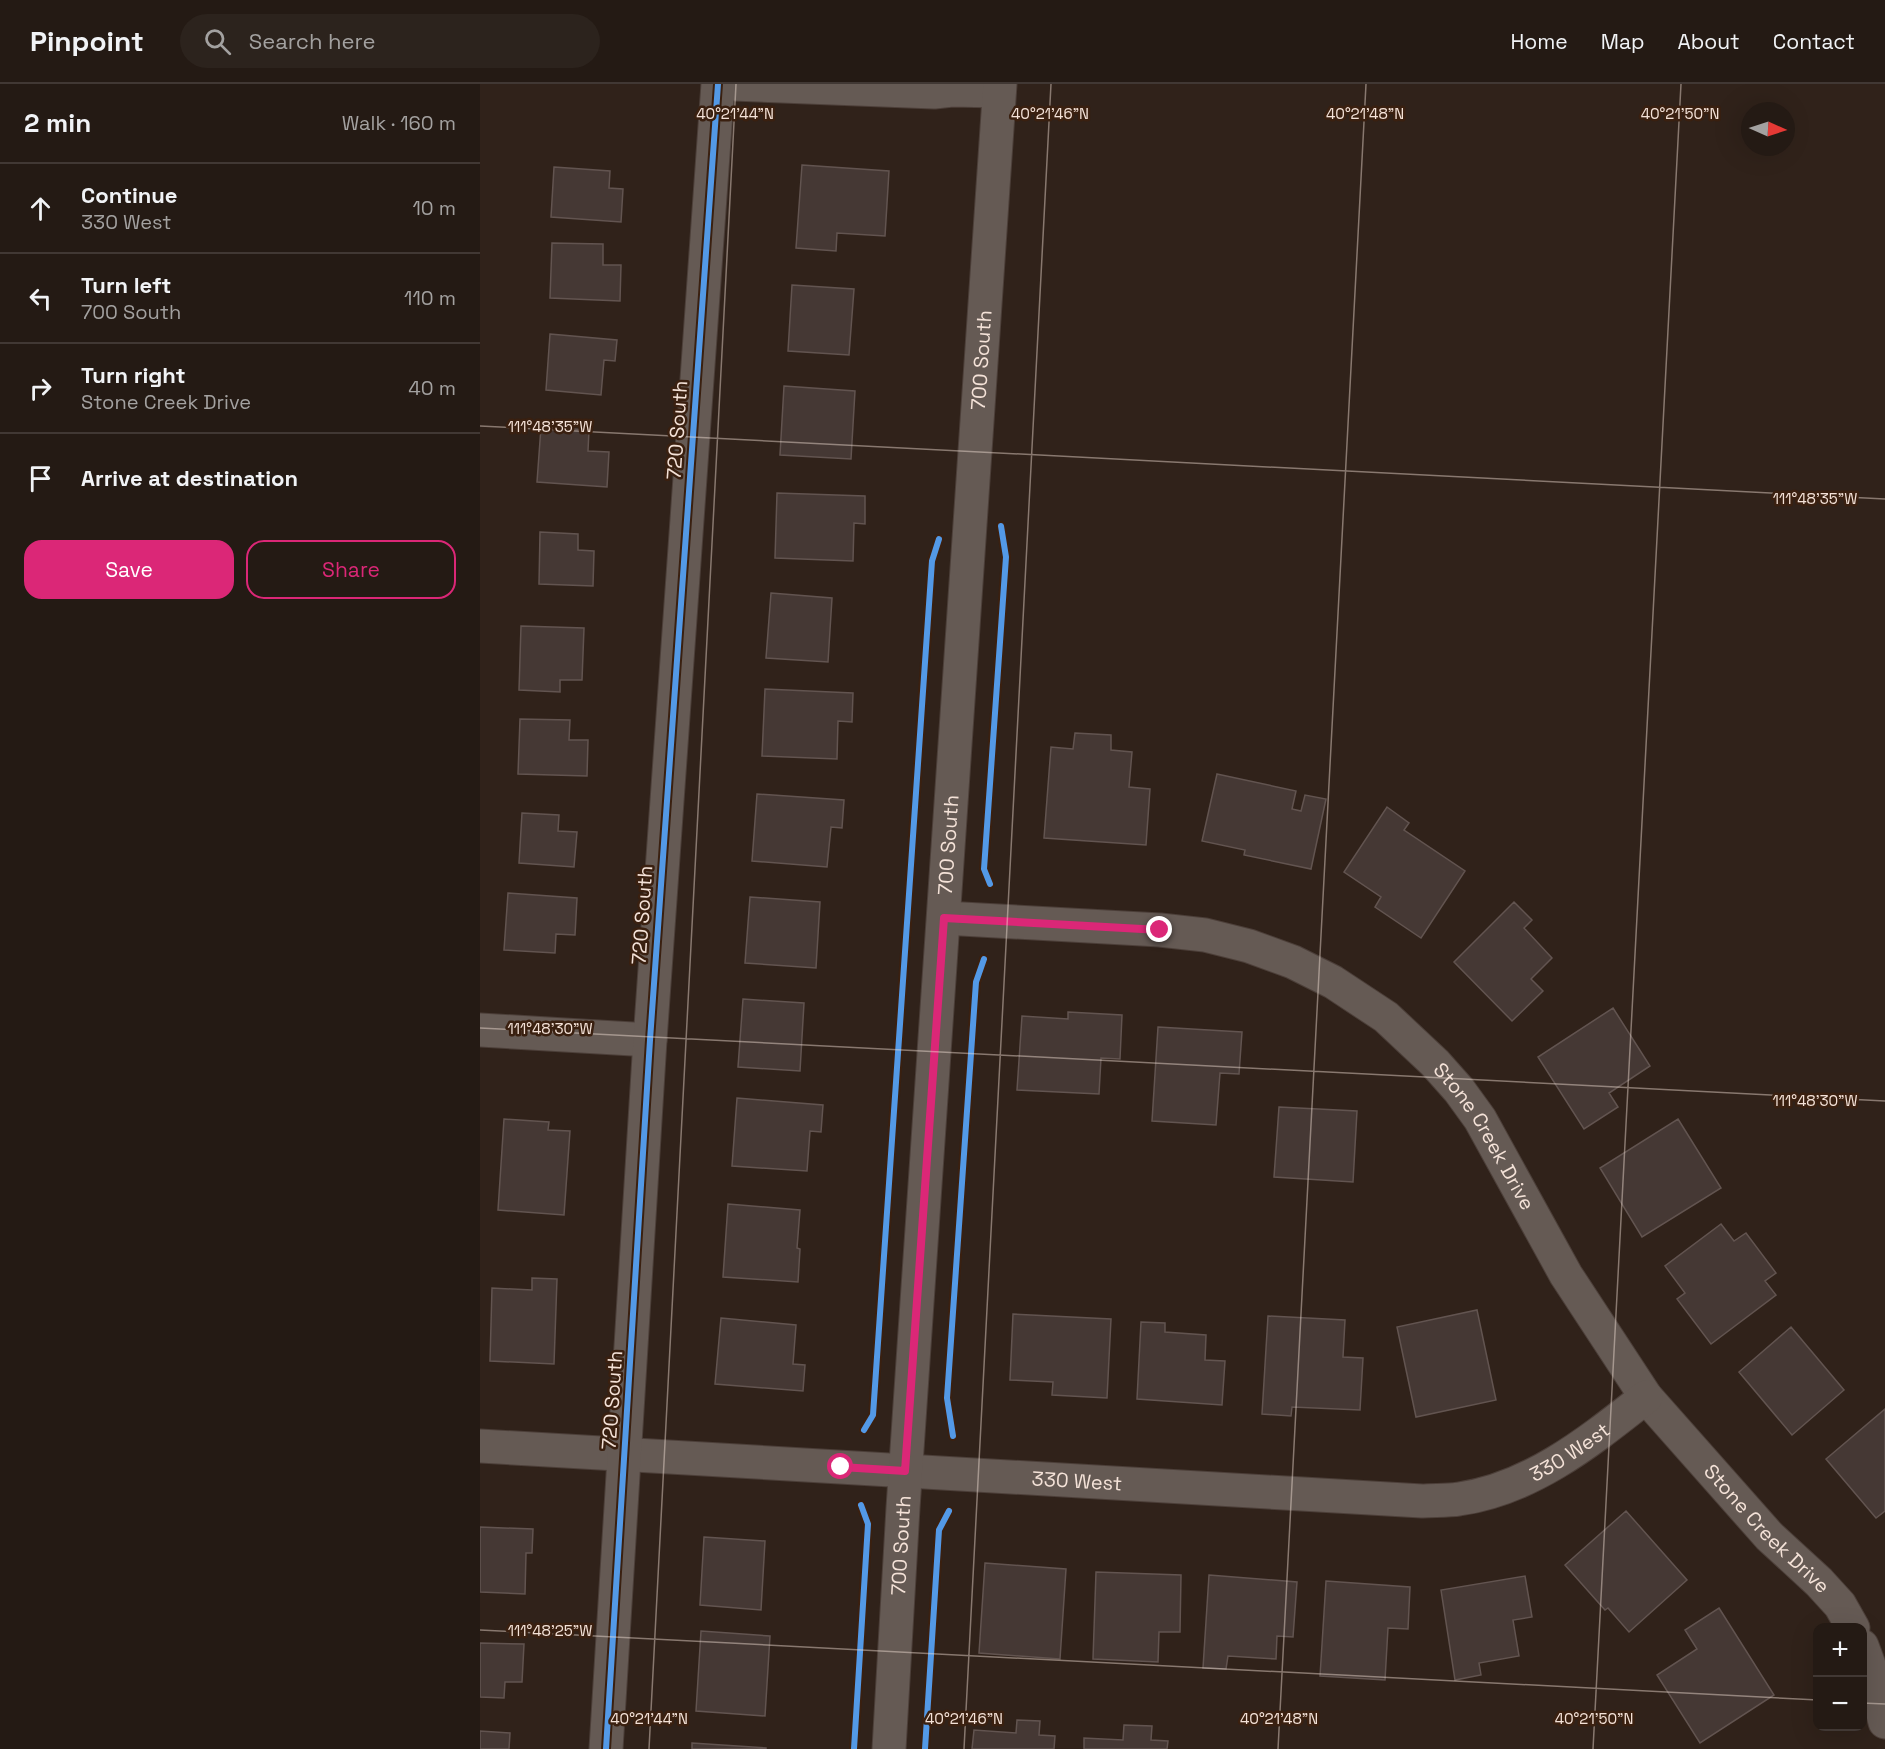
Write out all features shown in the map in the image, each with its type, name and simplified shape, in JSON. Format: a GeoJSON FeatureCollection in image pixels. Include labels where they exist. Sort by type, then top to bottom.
{"type":"FeatureCollection","features":[{"type":"Feature","properties":{"kind":"street","name":"720 South"},"geometry":{"type":"LineString","coordinates":[[606,1749],[650,1040],[718,84]]}},
{"type":"Feature","properties":{"kind":"street"},"geometry":{"type":"LineString","coordinates":[[734,84],[934,92],[1000,88]]}},
{"type":"Feature","properties":{"kind":"street","name":"700 South"},"geometry":{"type":"LineString","coordinates":[[889,1749],[905,1471],[1000,88]]}},
{"type":"Feature","properties":{"kind":"street","name":"Stone Creek Drive"},"geometry":{"type":"LineString","coordinates":[[944,918],[1160,930],[1205,935],[1249,946],[1293,962],[1333,982],[1386,1017],[1435,1063],[1480,1119],[1566,1275],[1646,1397],[1769,1536],[1819,1582],[1840,1605],[1850,1623]]}},
{"type":"Feature","properties":{"kind":"street"},"geometry":{"type":"LineString","coordinates":[[480,1030],[650,1040]]}},
{"type":"Feature","properties":{"kind":"street","name":"330 West"},"geometry":{"type":"LineString","coordinates":[[480,1446],[1422,1501],[1459,1499],[1493,1491],[1527,1478],[1567,1455],[1646,1397]]}},
{"type":"Feature","properties":{"kind":"street"},"geometry":{"type":"LineString","coordinates":[[1867,1657],[1885,1722]]}},
{"type":"Feature","properties":{"kind":"building"},"geometry":{"type":"Polygon","coordinates":[[[802,165],[889,171],[885,236],[837,233],[836,251],[796,248],[802,165]]]}},
{"type":"Feature","properties":{"kind":"building"},"geometry":{"type":"Polygon","coordinates":[[[554,167],[610,171],[609,188],[623,189],[621,222],[551,217],[554,167]]]}},
{"type":"Feature","properties":{"kind":"building"},"geometry":{"type":"Polygon","coordinates":[[[552,243],[603,244],[603,265],[621,265],[620,301],[550,298],[552,243]]]}},
{"type":"Feature","properties":{"kind":"building"},"geometry":{"type":"Polygon","coordinates":[[[792,285],[854,289],[849,355],[788,351],[792,285]]]}},
{"type":"Feature","properties":{"kind":"building"},"geometry":{"type":"Polygon","coordinates":[[[550,334],[617,340],[615,361],[604,360],[601,395],[546,390],[550,334]]]}},
{"type":"Feature","properties":{"kind":"building"},"geometry":{"type":"Polygon","coordinates":[[[784,386],[855,391],[851,459],[780,455],[784,386]]]}},
{"type":"Feature","properties":{"kind":"building"},"geometry":{"type":"Polygon","coordinates":[[[541,427],[589,430],[588,451],[609,452],[607,487],[537,482],[541,427]]]}},
{"type":"Feature","properties":{"kind":"building"},"geometry":{"type":"Polygon","coordinates":[[[777,493],[865,496],[865,524],[854,523],[853,561],[775,558],[777,493]]]}},
{"type":"Feature","properties":{"kind":"building"},"geometry":{"type":"Polygon","coordinates":[[[540,532],[578,534],[578,550],[594,551],[593,586],[539,584],[540,532]]]}},
{"type":"Feature","properties":{"kind":"building"},"geometry":{"type":"Polygon","coordinates":[[[771,593],[832,598],[828,662],[766,658],[771,593]]]}},
{"type":"Feature","properties":{"kind":"building"},"geometry":{"type":"Polygon","coordinates":[[[521,626],[584,628],[582,680],[560,680],[560,692],[519,690],[521,626]]]}},
{"type":"Feature","properties":{"kind":"building"},"geometry":{"type":"Polygon","coordinates":[[[765,689],[853,693],[852,722],[838,721],[837,759],[762,756],[765,689]]]}},
{"type":"Feature","properties":{"kind":"building"},"geometry":{"type":"Polygon","coordinates":[[[520,719],[570,720],[569,740],[588,740],[587,776],[518,774],[520,719]]]}},
{"type":"Feature","properties":{"kind":"building"},"geometry":{"type":"Polygon","coordinates":[[[1075,733],[1111,735],[1111,750],[1132,752],[1129,787],[1150,789],[1146,845],[1044,838],[1051,747],[1073,749],[1075,733]]]}},
{"type":"Feature","properties":{"kind":"building"},"geometry":{"type":"Polygon","coordinates":[[[1217,774],[1296,791],[1292,809],[1301,811],[1305,795],[1326,799],[1311,869],[1244,855],[1245,850],[1202,841],[1217,774]]]}},
{"type":"Feature","properties":{"kind":"building"},"geometry":{"type":"Polygon","coordinates":[[[757,794],[844,800],[842,828],[831,827],[827,867],[752,861],[757,794]]]}},
{"type":"Feature","properties":{"kind":"building"},"geometry":{"type":"Polygon","coordinates":[[[1387,807],[1409,823],[1404,830],[1465,871],[1421,938],[1375,907],[1381,897],[1344,872],[1387,807]]]}},
{"type":"Feature","properties":{"kind":"building"},"geometry":{"type":"Polygon","coordinates":[[[522,813],[559,815],[558,831],[577,832],[574,867],[519,863],[522,813]]]}},
{"type":"Feature","properties":{"kind":"building"},"geometry":{"type":"Polygon","coordinates":[[[508,893],[577,898],[575,935],[556,934],[555,953],[504,950],[508,893]]]}},
{"type":"Feature","properties":{"kind":"building"},"geometry":{"type":"Polygon","coordinates":[[[750,897],[820,902],[816,968],[745,963],[750,897]]]}},
{"type":"Feature","properties":{"kind":"building"},"geometry":{"type":"Polygon","coordinates":[[[1514,902],[1532,920],[1524,928],[1552,958],[1531,979],[1543,991],[1512,1021],[1454,962],[1514,902]]]}},
{"type":"Feature","properties":{"kind":"building"},"geometry":{"type":"Polygon","coordinates":[[[743,999],[804,1003],[800,1071],[738,1067],[743,999]]]}},
{"type":"Feature","properties":{"kind":"building"},"geometry":{"type":"Polygon","coordinates":[[[1613,1008],[1650,1066],[1609,1093],[1618,1107],[1584,1129],[1538,1057],[1613,1008]]]}},
{"type":"Feature","properties":{"kind":"building"},"geometry":{"type":"Polygon","coordinates":[[[1068,1012],[1122,1015],[1120,1059],[1101,1058],[1099,1094],[1017,1090],[1022,1016],[1068,1019],[1068,1012]]]}},
{"type":"Feature","properties":{"kind":"building"},"geometry":{"type":"Polygon","coordinates":[[[1158,1027],[1242,1032],[1239,1074],[1220,1073],[1216,1125],[1152,1121],[1158,1027]]]}},
{"type":"Feature","properties":{"kind":"building"},"geometry":{"type":"Polygon","coordinates":[[[737,1098],[823,1105],[821,1132],[810,1131],[807,1171],[732,1166],[737,1098]]]}},
{"type":"Feature","properties":{"kind":"building"},"geometry":{"type":"Polygon","coordinates":[[[1279,1107],[1357,1111],[1353,1182],[1274,1177],[1279,1107]]]}},
{"type":"Feature","properties":{"kind":"building"},"geometry":{"type":"Polygon","coordinates":[[[504,1119],[549,1122],[548,1130],[570,1131],[564,1215],[498,1210],[504,1119]]]}},
{"type":"Feature","properties":{"kind":"building"},"geometry":{"type":"Polygon","coordinates":[[[1678,1119],[1721,1188],[1642,1237],[1600,1168],[1678,1119]]]}},
{"type":"Feature","properties":{"kind":"building"},"geometry":{"type":"Polygon","coordinates":[[[728,1204],[800,1210],[797,1248],[800,1249],[798,1282],[723,1277],[728,1204]]]}},
{"type":"Feature","properties":{"kind":"building"},"geometry":{"type":"Polygon","coordinates":[[[1721,1224],[1734,1241],[1746,1233],[1776,1273],[1765,1281],[1776,1295],[1711,1344],[1677,1299],[1685,1293],[1665,1266],[1721,1224]]]}},
{"type":"Feature","properties":{"kind":"building"},"geometry":{"type":"Polygon","coordinates":[[[532,1278],[557,1279],[554,1364],[490,1361],[492,1288],[532,1290],[532,1278]]]}},
{"type":"Feature","properties":{"kind":"building"},"geometry":{"type":"Polygon","coordinates":[[[1477,1310],[1496,1400],[1416,1417],[1397,1327],[1477,1310]]]}},
{"type":"Feature","properties":{"kind":"building"},"geometry":{"type":"Polygon","coordinates":[[[1013,1314],[1111,1319],[1107,1398],[1052,1395],[1053,1382],[1010,1380],[1013,1314]]]}},
{"type":"Feature","properties":{"kind":"building"},"geometry":{"type":"Polygon","coordinates":[[[1268,1316],[1345,1320],[1343,1357],[1363,1358],[1360,1410],[1292,1407],[1291,1416],[1262,1414],[1268,1316]]]}},
{"type":"Feature","properties":{"kind":"building"},"geometry":{"type":"Polygon","coordinates":[[[721,1318],[796,1325],[793,1364],[805,1365],[803,1391],[715,1384],[721,1318]]]}},
{"type":"Feature","properties":{"kind":"building"},"geometry":{"type":"Polygon","coordinates":[[[1141,1322],[1165,1323],[1165,1332],[1206,1335],[1205,1360],[1225,1361],[1222,1405],[1137,1399],[1141,1322]]]}},
{"type":"Feature","properties":{"kind":"building"},"geometry":{"type":"Polygon","coordinates":[[[1791,1327],[1844,1390],[1792,1435],[1739,1372],[1791,1327]]]}},
{"type":"Feature","properties":{"kind":"building"},"geometry":{"type":"Polygon","coordinates":[[[1885,1409],[1885,1511],[1876,1518],[1826,1459],[1885,1409]]]}},
{"type":"Feature","properties":{"kind":"building"},"geometry":{"type":"Polygon","coordinates":[[[1626,1511],[1687,1580],[1629,1632],[1608,1608],[1605,1610],[1565,1565],[1626,1511]]]}},
{"type":"Feature","properties":{"kind":"building"},"geometry":{"type":"Polygon","coordinates":[[[480,1527],[533,1529],[532,1553],[526,1553],[525,1594],[480,1592],[480,1527]]]}},
{"type":"Feature","properties":{"kind":"building"},"geometry":{"type":"Polygon","coordinates":[[[704,1537],[765,1541],[761,1610],[700,1605],[704,1537]]]}},
{"type":"Feature","properties":{"kind":"building"},"geometry":{"type":"Polygon","coordinates":[[[985,1563],[1066,1569],[1060,1659],[979,1653],[985,1563]]]}},
{"type":"Feature","properties":{"kind":"building"},"geometry":{"type":"Polygon","coordinates":[[[1096,1572],[1181,1575],[1180,1632],[1159,1632],[1158,1662],[1093,1659],[1096,1572]]]}},
{"type":"Feature","properties":{"kind":"building"},"geometry":{"type":"Polygon","coordinates":[[[1209,1575],[1297,1582],[1293,1637],[1277,1636],[1276,1659],[1228,1656],[1226,1669],[1203,1668],[1209,1575]]]}},
{"type":"Feature","properties":{"kind":"building"},"geometry":{"type":"Polygon","coordinates":[[[1525,1576],[1532,1617],[1513,1620],[1519,1656],[1479,1663],[1481,1675],[1455,1680],[1441,1590],[1525,1576]]]}},
{"type":"Feature","properties":{"kind":"building"},"geometry":{"type":"Polygon","coordinates":[[[1326,1581],[1410,1587],[1408,1629],[1388,1628],[1385,1680],[1320,1676],[1326,1581]]]}},
{"type":"Feature","properties":{"kind":"building"},"geometry":{"type":"Polygon","coordinates":[[[1719,1608],[1774,1695],[1700,1743],[1657,1675],[1697,1649],[1685,1630],[1719,1608]]]}},
{"type":"Feature","properties":{"kind":"building"},"geometry":{"type":"Polygon","coordinates":[[[701,1631],[770,1636],[765,1716],[696,1711],[701,1631]]]}},
{"type":"Feature","properties":{"kind":"building"},"geometry":{"type":"Polygon","coordinates":[[[480,1643],[524,1644],[522,1682],[505,1682],[504,1698],[480,1697],[480,1643]]]}},
{"type":"Feature","properties":{"kind":"building"},"geometry":{"type":"Polygon","coordinates":[[[1017,1720],[1040,1721],[1039,1735],[1055,1736],[1054,1749],[972,1749],[974,1730],[1016,1733],[1017,1720]]]}},
{"type":"Feature","properties":{"kind":"building"},"geometry":{"type":"Polygon","coordinates":[[[1124,1725],[1152,1726],[1151,1740],[1168,1741],[1167,1749],[1084,1749],[1084,1738],[1123,1740],[1124,1725]]]}},
{"type":"Feature","properties":{"kind":"building"},"geometry":{"type":"Polygon","coordinates":[[[480,1731],[510,1733],[509,1749],[480,1749],[480,1731]]]}},
{"type":"Feature","properties":{"kind":"building"},"geometry":{"type":"Polygon","coordinates":[[[692,1743],[766,1748],[766,1749],[692,1749],[692,1743]]]}},
{"type":"Feature","properties":{"kind":"cycle path"},"geometry":{"type":"LineString","coordinates":[[606,1749],[650,1040],[718,84]]}},
{"type":"Feature","properties":{"kind":"cycle path"},"geometry":{"type":"LineString","coordinates":[[990,884],[984,869],[1006,557],[1001,526]]}},
{"type":"Feature","properties":{"kind":"cycle path"},"geometry":{"type":"LineString","coordinates":[[864,1430],[873,1415],[932,561],[939,539]]}},
{"type":"Feature","properties":{"kind":"cycle path"},"geometry":{"type":"LineString","coordinates":[[953,1436],[947,1398],[976,982],[984,959]]}},
{"type":"Feature","properties":{"kind":"cycle path"},"geometry":{"type":"LineString","coordinates":[[854,1749],[868,1524],[861,1505]]}},
{"type":"Feature","properties":{"kind":"cycle path"},"geometry":{"type":"LineString","coordinates":[[925,1749],[939,1530],[949,1511]]}},
{"type":"Feature","properties":{"kind":"route"},"geometry":{"type":"LineString","coordinates":[[841,1467],[905,1471],[944,918],[1160,930]]}}]}
